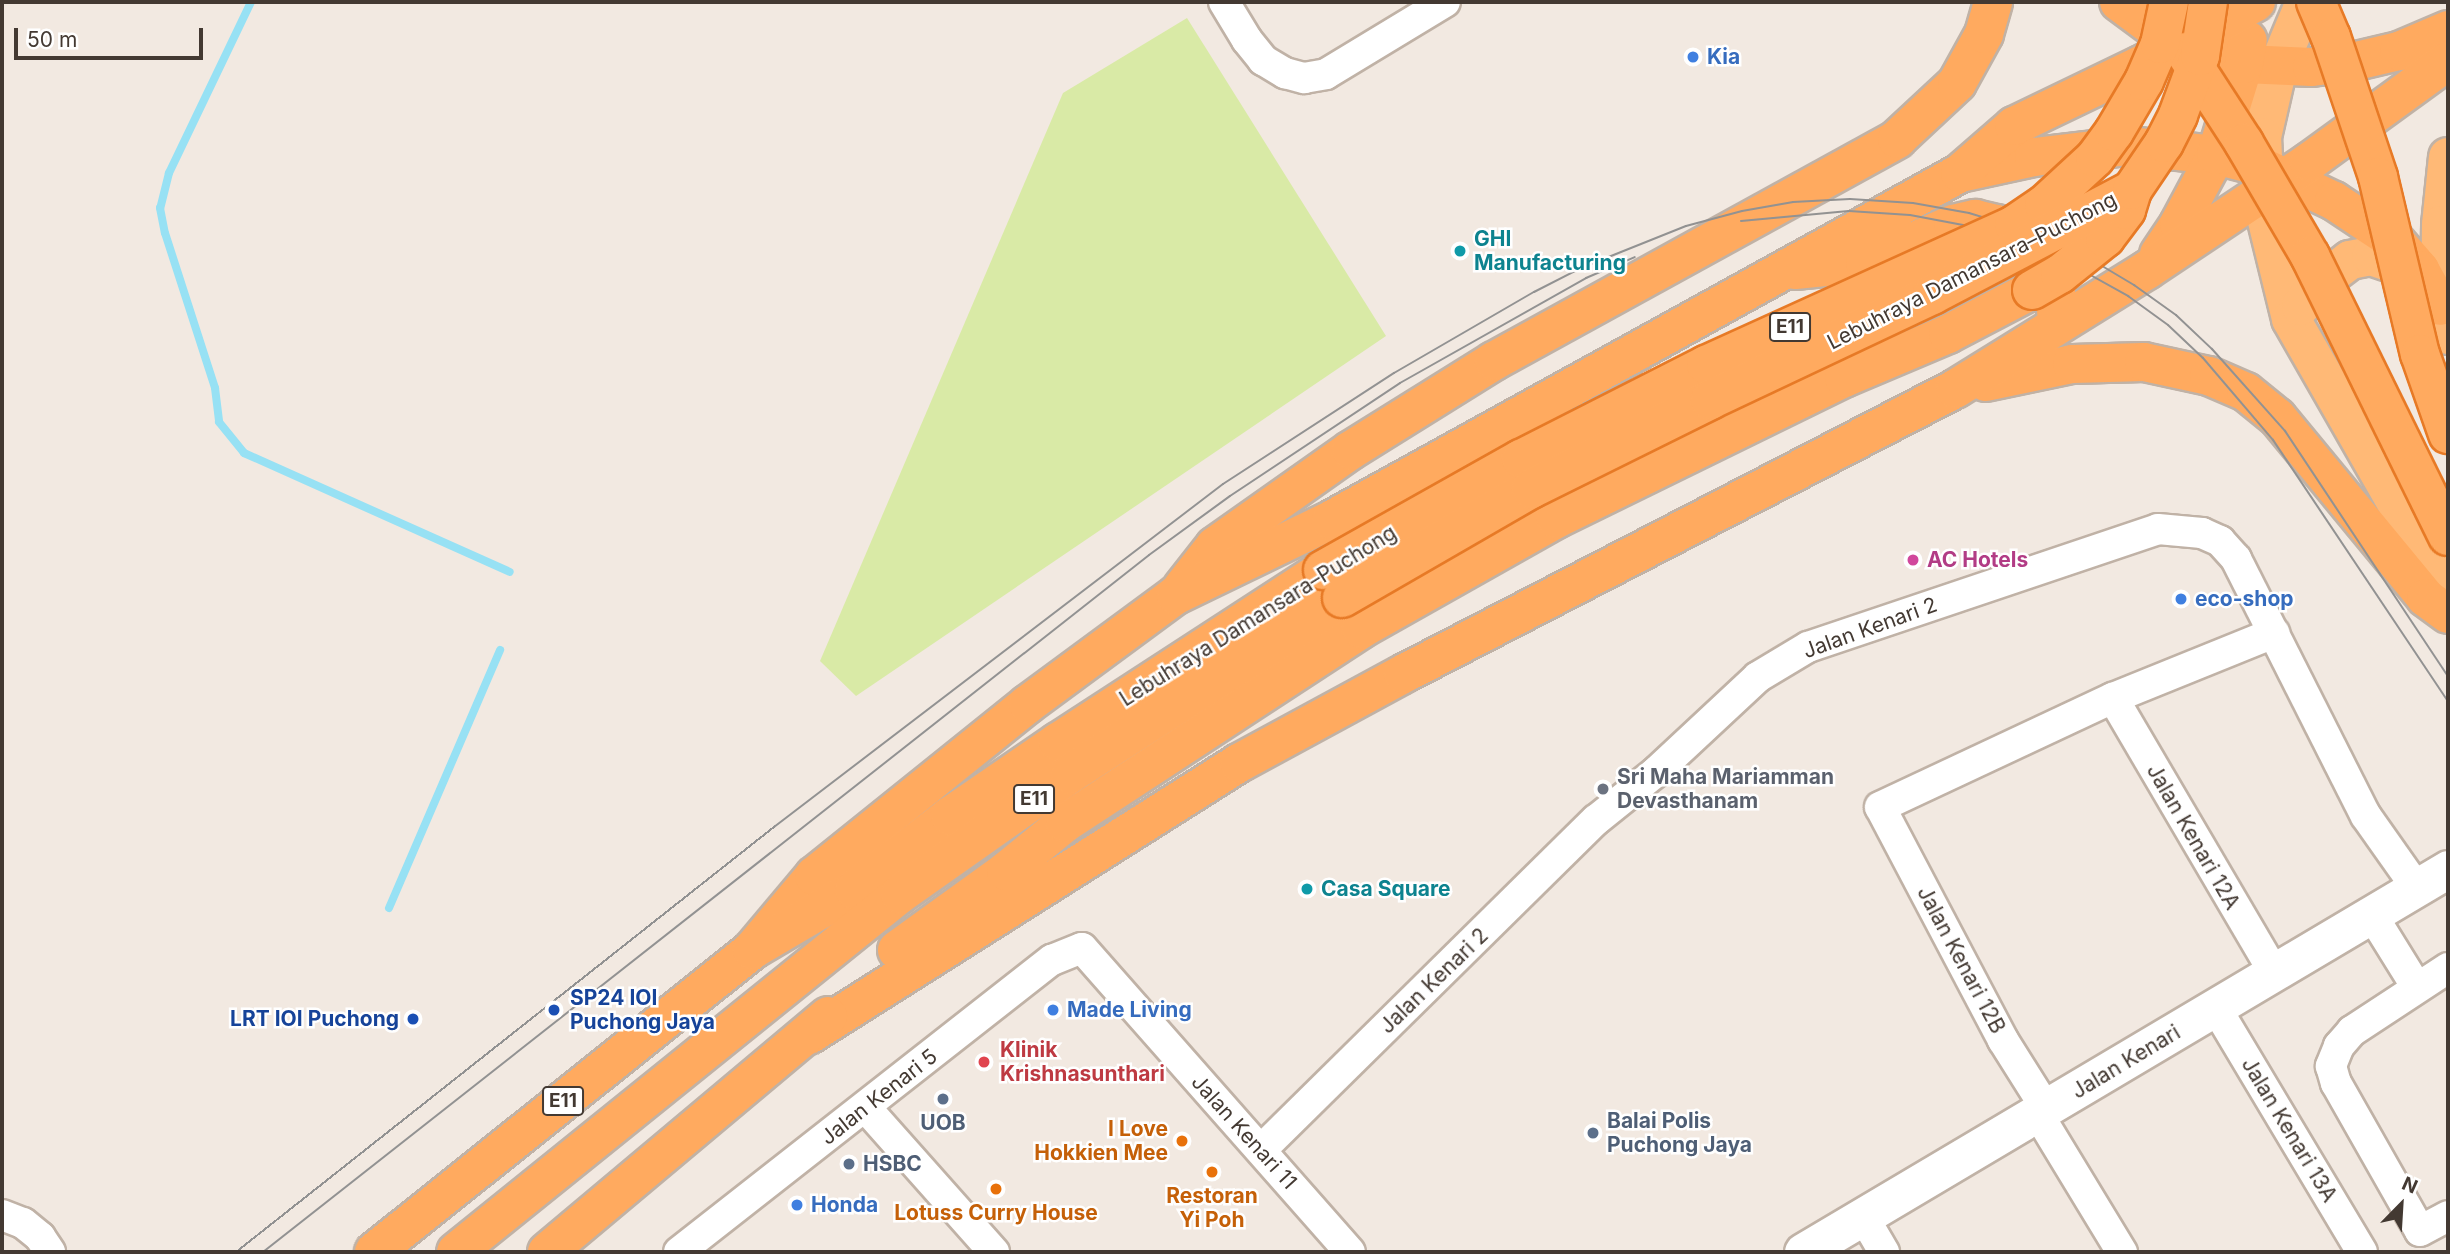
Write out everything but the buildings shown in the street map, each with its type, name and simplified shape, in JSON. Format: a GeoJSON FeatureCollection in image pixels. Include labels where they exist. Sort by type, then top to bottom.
{"type":"FeatureCollection","features":[{"type":"Feature","properties":{"kind":"highway"},"geometry":{"type":"LineString","coordinates":[[1176,596],[1215,546],[1351,450],[1494,361],[1896,139],[1957,83],[1984,34],[1993,2]]}},
{"type":"Feature","properties":{"kind":"highway"},"geometry":{"type":"LineString","coordinates":[[2119,2],[2157,30],[2261,66],[2352,62],[2399,51],[2448,30]]}},
{"type":"Feature","properties":{"kind":"highway"},"geometry":{"type":"LineString","coordinates":[[2152,2],[2244,143],[2310,256],[2448,536]]}},
{"type":"Feature","properties":{"kind":"highway","name":"Lebuhraya Damansara–Puchong"},"geometry":{"type":"LineString","coordinates":[[456,1252],[900,894],[1191,692],[1333,584],[1521,459],[1706,365],[2014,225],[2044,205],[2095,158],[2114,132],[2144,81],[2160,44],[2169,2]]}},
{"type":"Feature","properties":{"kind":"highway","name":"Lebuhraya Damansara–Puchong"},"geometry":{"type":"LineString","coordinates":[[374,1252],[752,950],[854,890],[950,816],[1058,741],[1333,584],[1932,295],[2132,190],[2164,143],[2178,115],[2200,56],[2208,2]]}},
{"type":"Feature","properties":{"kind":"highway"},"geometry":{"type":"LineString","coordinates":[[752,950],[814,876],[1028,704],[1176,596],[1331,520],[1960,173],[2014,126],[2186,40],[2255,2],[2261,66],[2262,137],[2291,319],[2448,593]]}},
{"type":"Feature","properties":{"kind":"highway"},"geometry":{"type":"LineString","coordinates":[[2147,270],[2179,225],[2261,66],[2305,2]]}},
{"type":"Feature","properties":{"kind":"highway"},"geometry":{"type":"LineString","coordinates":[[2316,2],[2331,37],[2378,177],[2420,354],[2448,434]]}},
{"type":"Feature","properties":{"kind":"highway"},"geometry":{"type":"LineString","coordinates":[[809,1035],[1239,762],[1403,674],[1955,389],[2147,270],[2270,179],[2448,61]]}},
{"type":"Feature","properties":{"kind":"highway"},"geometry":{"type":"LineString","coordinates":[[1960,173],[2034,157],[2128,146],[2216,155],[2365,219],[2396,242],[2420,270],[2444,321]]}},
{"type":"Feature","properties":{"kind":"highway"},"geometry":{"type":"LineString","coordinates":[[2444,321],[2441,225],[2448,157]]}},
{"type":"Feature","properties":{"kind":"highway"},"geometry":{"type":"LineString","coordinates":[[547,1252],[809,1035],[892,954],[1006,871],[1065,823],[1361,629],[1556,519],[1844,378],[1948,334],[2060,274],[2105,238],[2126,210],[2132,190]]}},
{"type":"Feature","properties":{"kind":"highway"},"geometry":{"type":"LineString","coordinates":[[1779,271],[1865,263],[1953,224],[1975,219],[1997,224],[2030,247],[2056,284],[2059,297],[2056,313],[2046,334]]}},
{"type":"Feature","properties":{"kind":"highway"},"geometry":{"type":"LineString","coordinates":[[2291,319],[2316,286],[2350,260],[2371,256],[2399,266],[2444,321]]}},
{"type":"Feature","properties":{"kind":"highway"},"geometry":{"type":"LineString","coordinates":[[1955,389],[2072,364],[2144,362],[2209,376],[2246,392],[2277,417],[2426,598],[2448,614]]}},
{"type":"Feature","properties":{"kind":"highway"},"geometry":{"type":"LineString","coordinates":[[743,1023],[1001,851],[1065,823]]}},
{"type":"Feature","properties":{"kind":"street"},"geometry":{"type":"LineString","coordinates":[[1224,2],[1247,40],[1264,60],[1285,73],[1304,78],[1326,74],[1446,2]]}},
{"type":"Feature","properties":{"kind":"street","name":"Jalan Kenari 2"},"geometry":{"type":"LineString","coordinates":[[1261,1150],[1596,821],[1656,772],[1758,677],[1808,646],[2158,530],[2202,533],[2220,541],[2236,559],[2366,817],[2416,887]]}},
{"type":"Feature","properties":{"kind":"street"},"geometry":{"type":"LineString","coordinates":[[2113,698],[2274,633]]}},
{"type":"Feature","properties":{"kind":"street","name":"Jalan Kenari 12B"},"geometry":{"type":"LineString","coordinates":[[2113,698],[1880,807],[2042,1112],[2122,1252]]}},
{"type":"Feature","properties":{"kind":"street","name":"Jalan Kenari 12A"},"geometry":{"type":"LineString","coordinates":[[2113,698],[2275,974]]}},
{"type":"Feature","properties":{"kind":"street","name":"Jalan Kenari"},"geometry":{"type":"LineString","coordinates":[[1803,1252],[2448,869]]}},
{"type":"Feature","properties":{"kind":"street"},"geometry":{"type":"LineString","coordinates":[[2372,915],[2416,986]]}},
{"type":"Feature","properties":{"kind":"street","name":"Jalan Kenari 11"},"geometry":{"type":"LineString","coordinates":[[1082,948],[1350,1252]]}},
{"type":"Feature","properties":{"kind":"street","name":"Jalan Kenari 5"},"geometry":{"type":"LineString","coordinates":[[689,1249],[1052,960],[1082,948]]}},
{"type":"Feature","properties":{"kind":"street"},"geometry":{"type":"LineString","coordinates":[[2448,968],[2416,986],[2352,1031],[2339,1046],[2331,1066],[2336,1083],[2420,1231],[2448,1216]]}},
{"type":"Feature","properties":{"kind":"street","name":"Jalan Kenari 13A"},"geometry":{"type":"LineString","coordinates":[[2216,1008],[2362,1252]]}},
{"type":"Feature","properties":{"kind":"street"},"geometry":{"type":"LineString","coordinates":[[866,1108],[994,1252]]}},
{"type":"Feature","properties":{"kind":"street"},"geometry":{"type":"LineString","coordinates":[[2,1215],[23,1223],[40,1237],[50,1252]]}},
{"type":"Feature","properties":{"kind":"street"},"geometry":{"type":"LineString","coordinates":[[1863,1216],[1884,1252]]}},
{"type":"Feature","properties":{"kind":"green space"},"geometry":{"type":"Polygon","coordinates":[[[1187,18],[1386,336],[856,696],[820,661],[1063,93],[1187,18]]]}},
{"type":"Feature","properties":{"kind":"waterway"},"geometry":{"type":"LineString","coordinates":[[251,2],[169,173],[160,208],[165,233],[215,388],[219,422],[244,453],[510,572]]}},
{"type":"Feature","properties":{"kind":"waterway"},"geometry":{"type":"LineString","coordinates":[[389,908],[500,650]]}},
{"type":"Feature","properties":{"kind":"tram line"},"geometry":{"type":"LineString","coordinates":[[236,1252],[774,827],[1223,484],[1394,373],[1534,292],[1581,268],[1686,226],[1742,211],[1793,202],[1850,199],[1913,203],[1969,213],[2035,233],[2082,254],[2134,285],[2176,315],[2212,349],[2285,431],[2448,676]]}},
{"type":"Feature","properties":{"kind":"tram line"},"geometry":{"type":"LineString","coordinates":[[1741,221],[1849,211],[1910,215],[1963,225],[2030,245],[2128,296],[2168,325],[2203,358],[2273,440],[2448,701]]}},
{"type":"Feature","properties":{"kind":"tram line"},"geometry":{"type":"LineString","coordinates":[[263,1252],[1149,555],[1230,496],[1400,383],[1586,278],[1635,257]]}},
{"type":"Feature","properties":{"kind":"place","name":"Kia"},"geometry":{"type":"Point","coordinates":[1693,57]}},
{"type":"Feature","properties":{"kind":"place","name":"GHI Manufacturing"},"geometry":{"type":"Point","coordinates":[1460,251]}},
{"type":"Feature","properties":{"kind":"place","name":"AC Hotels"},"geometry":{"type":"Point","coordinates":[1913,560]}},
{"type":"Feature","properties":{"kind":"place","name":"eco-shop"},"geometry":{"type":"Point","coordinates":[2181,599]}},
{"type":"Feature","properties":{"kind":"place","name":"Sri Maha Mariamman Devasthanam"},"geometry":{"type":"Point","coordinates":[1603,789]}},
{"type":"Feature","properties":{"kind":"place","name":"Casa Square"},"geometry":{"type":"Point","coordinates":[1307,889]}},
{"type":"Feature","properties":{"kind":"place","name":"SP24 IOI Puchong Jaya"},"geometry":{"type":"Point","coordinates":[554,1010]}},
{"type":"Feature","properties":{"kind":"place","name":"Made Living"},"geometry":{"type":"Point","coordinates":[1053,1010]}},
{"type":"Feature","properties":{"kind":"place","name":"LRT IOI Puchong"},"geometry":{"type":"Point","coordinates":[413,1019]}},
{"type":"Feature","properties":{"kind":"place","name":"Klinik Krishnasunthari"},"geometry":{"type":"Point","coordinates":[984,1062]}},
{"type":"Feature","properties":{"kind":"place","name":"UOB"},"geometry":{"type":"Point","coordinates":[943,1099]}},
{"type":"Feature","properties":{"kind":"place","name":"Balai Polis Puchong Jaya"},"geometry":{"type":"Point","coordinates":[1593,1133]}},
{"type":"Feature","properties":{"kind":"place","name":"I Love Hokkien Mee"},"geometry":{"type":"Point","coordinates":[1182,1141]}},
{"type":"Feature","properties":{"kind":"place","name":"HSBC"},"geometry":{"type":"Point","coordinates":[849,1164]}},
{"type":"Feature","properties":{"kind":"place","name":"Restoran Yi Poh"},"geometry":{"type":"Point","coordinates":[1212,1172]}},
{"type":"Feature","properties":{"kind":"place","name":"Lotuss Curry House"},"geometry":{"type":"Point","coordinates":[996,1189]}},
{"type":"Feature","properties":{"kind":"place","name":"Honda"},"geometry":{"type":"Point","coordinates":[797,1205]}}]}
